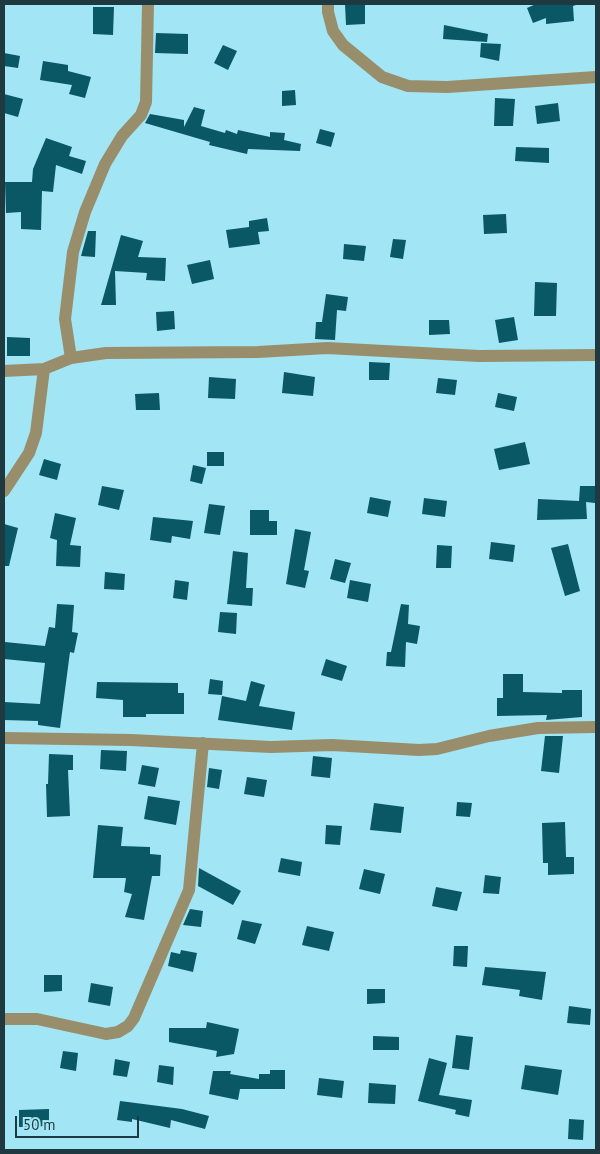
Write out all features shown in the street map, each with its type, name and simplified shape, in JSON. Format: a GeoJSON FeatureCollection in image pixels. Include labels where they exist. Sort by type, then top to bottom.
{"type":"FeatureCollection","features":[{"type":"Feature","properties":{"kind":"street"},"geometry":{"type":"LineString","coordinates":[[71,358],[66,319],[73,252],[84,212],[105,164],[122,136],[141,115],[146,102],[148,4]]}},
{"type":"Feature","properties":{"kind":"street"},"geometry":{"type":"LineString","coordinates":[[328,4],[333,31],[343,45],[382,77],[408,86],[447,87],[596,77]]}},
{"type":"Feature","properties":{"kind":"street"},"geometry":{"type":"LineString","coordinates":[[4,370],[44,369],[71,358],[106,353],[258,352],[327,348],[479,356],[596,355]]}},
{"type":"Feature","properties":{"kind":"street"},"geometry":{"type":"LineString","coordinates":[[4,492],[29,453],[36,433],[44,369]]}},
{"type":"Feature","properties":{"kind":"street"},"geometry":{"type":"LineString","coordinates":[[4,738],[203,743],[271,747],[332,745],[419,750],[437,749],[489,736],[538,728],[596,727]]}},
{"type":"Feature","properties":{"kind":"street"},"geometry":{"type":"LineString","coordinates":[[4,1019],[37,1019],[106,1034],[118,1032],[128,1026],[134,1018],[189,890],[203,743]]}},
{"type":"Feature","properties":{"kind":"building"},"geometry":{"type":"Polygon","coordinates":[[[345,4],[365,4],[365,24],[346,25],[345,4]]]}},
{"type":"Feature","properties":{"kind":"building"},"geometry":{"type":"Polygon","coordinates":[[[536,4],[579,4],[573,6],[574,21],[546,24],[546,18],[533,23],[527,8],[536,4]]]}},
{"type":"Feature","properties":{"kind":"building"},"geometry":{"type":"Polygon","coordinates":[[[93,7],[114,7],[113,35],[93,34],[93,7]]]}},
{"type":"Feature","properties":{"kind":"building"},"geometry":{"type":"Polygon","coordinates":[[[444,25],[488,34],[487,42],[443,39],[444,25]]]}},
{"type":"Feature","properties":{"kind":"building"},"geometry":{"type":"Polygon","coordinates":[[[156,33],[188,34],[188,54],[155,53],[156,33]]]}},
{"type":"Feature","properties":{"kind":"building"},"geometry":{"type":"Polygon","coordinates":[[[481,43],[501,44],[499,61],[480,57],[481,43]]]}},
{"type":"Feature","properties":{"kind":"building"},"geometry":{"type":"Polygon","coordinates":[[[223,45],[237,51],[228,70],[214,63],[223,45]]]}},
{"type":"Feature","properties":{"kind":"building"},"geometry":{"type":"Polygon","coordinates":[[[4,53],[20,56],[18,68],[4,66],[4,53]]]}},
{"type":"Feature","properties":{"kind":"building"},"geometry":{"type":"Polygon","coordinates":[[[43,61],[68,65],[68,71],[91,77],[85,98],[69,94],[72,85],[40,80],[43,61]]]}},
{"type":"Feature","properties":{"kind":"building"},"geometry":{"type":"Polygon","coordinates":[[[295,90],[296,105],[282,106],[282,91],[295,90]]]}},
{"type":"Feature","properties":{"kind":"building"},"geometry":{"type":"Polygon","coordinates":[[[4,94],[23,99],[18,117],[4,113],[4,94]]]}},
{"type":"Feature","properties":{"kind":"building"},"geometry":{"type":"Polygon","coordinates":[[[495,98],[515,99],[513,126],[494,126],[495,98]]]}},
{"type":"Feature","properties":{"kind":"building"},"geometry":{"type":"Polygon","coordinates":[[[558,103],[560,121],[537,124],[535,106],[558,103]]]}},
{"type":"Feature","properties":{"kind":"building"},"geometry":{"type":"Polygon","coordinates":[[[194,107],[205,110],[201,126],[225,133],[226,130],[237,134],[238,130],[270,137],[270,132],[285,133],[284,140],[301,144],[300,151],[248,149],[247,154],[209,145],[210,142],[145,123],[150,114],[184,120],[184,127],[194,107]]]}},
{"type":"Feature","properties":{"kind":"building"},"geometry":{"type":"Polygon","coordinates":[[[320,129],[335,133],[331,147],[316,143],[320,129]]]}},
{"type":"Feature","properties":{"kind":"building"},"geometry":{"type":"Polygon","coordinates":[[[46,138],[72,147],[69,156],[86,161],[82,174],[56,165],[53,192],[42,191],[41,230],[21,229],[21,212],[6,213],[5,182],[32,182],[33,169],[46,138]]]}},
{"type":"Feature","properties":{"kind":"building"},"geometry":{"type":"Polygon","coordinates":[[[516,147],[549,148],[549,163],[515,161],[516,147]]]}},
{"type":"Feature","properties":{"kind":"building"},"geometry":{"type":"Polygon","coordinates":[[[506,214],[507,233],[484,234],[483,215],[506,214]]]}},
{"type":"Feature","properties":{"kind":"building"},"geometry":{"type":"Polygon","coordinates":[[[267,218],[269,231],[258,232],[260,244],[229,248],[226,230],[249,227],[249,221],[267,218]]]}},
{"type":"Feature","properties":{"kind":"building"},"geometry":{"type":"Polygon","coordinates":[[[88,231],[96,231],[95,257],[81,256],[88,231]]]}},
{"type":"Feature","properties":{"kind":"building"},"geometry":{"type":"Polygon","coordinates":[[[121,235],[143,241],[138,257],[166,258],[165,281],[146,280],[147,273],[115,271],[116,305],[101,305],[121,235]]]}},
{"type":"Feature","properties":{"kind":"building"},"geometry":{"type":"Polygon","coordinates":[[[393,239],[406,240],[403,259],[390,257],[393,239]]]}},
{"type":"Feature","properties":{"kind":"building"},"geometry":{"type":"Polygon","coordinates":[[[344,244],[366,246],[364,261],[343,259],[344,244]]]}},
{"type":"Feature","properties":{"kind":"building"},"geometry":{"type":"Polygon","coordinates":[[[210,260],[214,279],[192,284],[187,265],[210,260]]]}},
{"type":"Feature","properties":{"kind":"building"},"geometry":{"type":"Polygon","coordinates":[[[535,282],[557,283],[556,316],[534,316],[535,282]]]}},
{"type":"Feature","properties":{"kind":"building"},"geometry":{"type":"Polygon","coordinates":[[[326,294],[348,297],[346,311],[337,310],[335,340],[315,339],[316,322],[322,322],[326,294]]]}},
{"type":"Feature","properties":{"kind":"building"},"geometry":{"type":"Polygon","coordinates":[[[174,311],[175,329],[157,331],[156,312],[174,311]]]}},
{"type":"Feature","properties":{"kind":"building"},"geometry":{"type":"Polygon","coordinates":[[[514,317],[518,340],[499,343],[495,320],[514,317]]]}},
{"type":"Feature","properties":{"kind":"building"},"geometry":{"type":"Polygon","coordinates":[[[429,320],[449,320],[450,334],[429,335],[429,320]]]}},
{"type":"Feature","properties":{"kind":"building"},"geometry":{"type":"Polygon","coordinates":[[[7,337],[30,338],[30,356],[7,356],[7,337]]]}},
{"type":"Feature","properties":{"kind":"building"},"geometry":{"type":"Polygon","coordinates":[[[369,362],[390,363],[389,380],[369,380],[369,362]]]}},
{"type":"Feature","properties":{"kind":"building"},"geometry":{"type":"Polygon","coordinates":[[[284,372],[315,377],[313,396],[282,393],[284,372]]]}},
{"type":"Feature","properties":{"kind":"building"},"geometry":{"type":"Polygon","coordinates":[[[209,377],[236,379],[235,399],[208,398],[209,377]]]}},
{"type":"Feature","properties":{"kind":"building"},"geometry":{"type":"Polygon","coordinates":[[[438,378],[457,380],[455,395],[436,393],[438,378]]]}},
{"type":"Feature","properties":{"kind":"building"},"geometry":{"type":"Polygon","coordinates":[[[159,393],[160,410],[136,410],[135,394],[159,393]]]}},
{"type":"Feature","properties":{"kind":"building"},"geometry":{"type":"Polygon","coordinates":[[[498,393],[517,397],[514,411],[495,407],[498,393]]]}},
{"type":"Feature","properties":{"kind":"building"},"geometry":{"type":"Polygon","coordinates":[[[525,442],[530,464],[499,470],[494,449],[525,442]]]}},
{"type":"Feature","properties":{"kind":"building"},"geometry":{"type":"Polygon","coordinates":[[[207,452],[224,452],[224,466],[207,466],[207,452]]]}},
{"type":"Feature","properties":{"kind":"building"},"geometry":{"type":"Polygon","coordinates":[[[44,459],[61,464],[57,480],[39,475],[44,459]]]}},
{"type":"Feature","properties":{"kind":"building"},"geometry":{"type":"Polygon","coordinates":[[[193,465],[206,468],[202,484],[190,481],[193,465]]]}},
{"type":"Feature","properties":{"kind":"building"},"geometry":{"type":"Polygon","coordinates":[[[102,486],[124,490],[119,510],[98,505],[102,486]]]}},
{"type":"Feature","properties":{"kind":"building"},"geometry":{"type":"Polygon","coordinates":[[[580,486],[596,486],[595,503],[586,502],[587,519],[537,520],[538,499],[579,501],[580,486]]]}},
{"type":"Feature","properties":{"kind":"building"},"geometry":{"type":"Polygon","coordinates":[[[370,497],[391,501],[388,517],[367,513],[370,497]]]}},
{"type":"Feature","properties":{"kind":"building"},"geometry":{"type":"Polygon","coordinates":[[[424,498],[447,501],[445,517],[422,514],[424,498]]]}},
{"type":"Feature","properties":{"kind":"building"},"geometry":{"type":"Polygon","coordinates":[[[209,504],[225,506],[220,535],[204,533],[209,504]]]}},
{"type":"Feature","properties":{"kind":"building"},"geometry":{"type":"Polygon","coordinates":[[[250,510],[269,510],[269,521],[277,521],[277,535],[250,535],[250,510]]]}},
{"type":"Feature","properties":{"kind":"building"},"geometry":{"type":"Polygon","coordinates":[[[55,513],[76,518],[70,545],[81,546],[80,567],[56,566],[57,540],[50,538],[55,513]]]}},
{"type":"Feature","properties":{"kind":"building"},"geometry":{"type":"Polygon","coordinates":[[[153,517],[193,521],[190,539],[172,536],[171,543],[150,540],[153,517]]]}},
{"type":"Feature","properties":{"kind":"building"},"geometry":{"type":"Polygon","coordinates":[[[4,524],[18,528],[9,566],[4,566],[4,524]]]}},
{"type":"Feature","properties":{"kind":"building"},"geometry":{"type":"Polygon","coordinates":[[[295,529],[311,532],[304,570],[309,571],[305,588],[286,584],[295,529]]]}},
{"type":"Feature","properties":{"kind":"building"},"geometry":{"type":"Polygon","coordinates":[[[491,542],[515,545],[513,562],[489,559],[491,542]]]}},
{"type":"Feature","properties":{"kind":"building"},"geometry":{"type":"Polygon","coordinates":[[[568,544],[580,591],[565,596],[551,548],[568,544]]]}},
{"type":"Feature","properties":{"kind":"building"},"geometry":{"type":"Polygon","coordinates":[[[437,545],[452,546],[451,568],[436,568],[437,545]]]}},
{"type":"Feature","properties":{"kind":"building"},"geometry":{"type":"Polygon","coordinates":[[[233,551],[248,553],[246,588],[253,588],[252,606],[227,604],[233,551]]]}},
{"type":"Feature","properties":{"kind":"building"},"geometry":{"type":"Polygon","coordinates":[[[335,559],[351,563],[345,583],[330,579],[335,559]]]}},
{"type":"Feature","properties":{"kind":"building"},"geometry":{"type":"Polygon","coordinates":[[[105,572],[125,574],[124,590],[104,589],[105,572]]]}},
{"type":"Feature","properties":{"kind":"building"},"geometry":{"type":"Polygon","coordinates":[[[175,580],[189,582],[187,600],[173,598],[175,580]]]}},
{"type":"Feature","properties":{"kind":"building"},"geometry":{"type":"Polygon","coordinates":[[[350,580],[371,584],[368,602],[347,598],[350,580]]]}},
{"type":"Feature","properties":{"kind":"building"},"geometry":{"type":"Polygon","coordinates":[[[57,604],[74,605],[72,632],[78,633],[74,653],[70,652],[60,728],[38,725],[38,721],[4,720],[4,702],[40,704],[45,663],[4,659],[5,642],[45,646],[49,627],[55,628],[57,604]]]}},
{"type":"Feature","properties":{"kind":"building"},"geometry":{"type":"Polygon","coordinates":[[[401,604],[409,605],[408,624],[420,626],[417,644],[406,642],[405,667],[386,666],[387,652],[391,652],[401,604]]]}},
{"type":"Feature","properties":{"kind":"building"},"geometry":{"type":"Polygon","coordinates":[[[220,612],[237,613],[236,634],[218,632],[220,612]]]}},
{"type":"Feature","properties":{"kind":"building"},"geometry":{"type":"Polygon","coordinates":[[[326,659],[347,666],[342,681],[321,675],[326,659]]]}},
{"type":"Feature","properties":{"kind":"building"},"geometry":{"type":"Polygon","coordinates":[[[503,674],[523,674],[523,692],[562,693],[562,690],[582,690],[582,717],[546,720],[547,715],[497,716],[497,698],[503,698],[503,674]]]}},
{"type":"Feature","properties":{"kind":"building"},"geometry":{"type":"Polygon","coordinates":[[[210,679],[223,681],[222,695],[208,694],[210,679]]]}},
{"type":"Feature","properties":{"kind":"building"},"geometry":{"type":"Polygon","coordinates":[[[251,681],[265,685],[259,706],[295,712],[292,730],[218,720],[222,696],[246,701],[251,681]]]}},
{"type":"Feature","properties":{"kind":"building"},"geometry":{"type":"Polygon","coordinates":[[[97,682],[178,683],[178,693],[184,693],[184,714],[146,714],[146,717],[123,717],[123,700],[96,698],[97,682]]]}},
{"type":"Feature","properties":{"kind":"building"},"geometry":{"type":"Polygon","coordinates":[[[545,736],[563,736],[559,773],[541,771],[545,736]]]}},
{"type":"Feature","properties":{"kind":"building"},"geometry":{"type":"Polygon","coordinates":[[[101,750],[127,751],[126,771],[100,769],[101,750]]]}},
{"type":"Feature","properties":{"kind":"building"},"geometry":{"type":"Polygon","coordinates":[[[49,754],[73,755],[73,770],[68,770],[70,816],[47,817],[46,784],[48,784],[49,754]]]}},
{"type":"Feature","properties":{"kind":"building"},"geometry":{"type":"Polygon","coordinates":[[[313,756],[332,758],[330,778],[311,776],[313,756]]]}},
{"type":"Feature","properties":{"kind":"building"},"geometry":{"type":"Polygon","coordinates":[[[142,765],[159,768],[155,787],[138,784],[142,765]]]}},
{"type":"Feature","properties":{"kind":"building"},"geometry":{"type":"Polygon","coordinates":[[[209,768],[222,770],[219,789],[207,787],[209,768]]]}},
{"type":"Feature","properties":{"kind":"building"},"geometry":{"type":"Polygon","coordinates":[[[247,777],[267,780],[264,797],[244,794],[247,777]]]}},
{"type":"Feature","properties":{"kind":"building"},"geometry":{"type":"Polygon","coordinates":[[[148,796],[180,801],[176,825],[144,819],[148,796]]]}},
{"type":"Feature","properties":{"kind":"building"},"geometry":{"type":"Polygon","coordinates":[[[457,802],[472,803],[470,817],[456,816],[457,802]]]}},
{"type":"Feature","properties":{"kind":"building"},"geometry":{"type":"Polygon","coordinates":[[[374,803],[404,807],[401,833],[370,830],[374,803]]]}},
{"type":"Feature","properties":{"kind":"building"},"geometry":{"type":"Polygon","coordinates":[[[565,822],[566,857],[574,857],[574,874],[548,875],[548,863],[543,863],[542,823],[565,822]]]}},
{"type":"Feature","properties":{"kind":"building"},"geometry":{"type":"Polygon","coordinates":[[[98,825],[123,827],[121,846],[150,847],[150,854],[161,855],[160,876],[152,876],[144,920],[125,917],[132,894],[124,892],[126,878],[93,878],[98,825]]]}},
{"type":"Feature","properties":{"kind":"building"},"geometry":{"type":"Polygon","coordinates":[[[326,825],[342,826],[340,845],[325,844],[326,825]]]}},
{"type":"Feature","properties":{"kind":"building"},"geometry":{"type":"Polygon","coordinates":[[[281,858],[302,862],[300,876],[278,872],[281,858]]]}},
{"type":"Feature","properties":{"kind":"building"},"geometry":{"type":"Polygon","coordinates":[[[199,868],[241,891],[233,905],[198,886],[199,868]]]}},
{"type":"Feature","properties":{"kind":"building"},"geometry":{"type":"Polygon","coordinates":[[[364,869],[385,874],[380,894],[359,889],[364,869]]]}},
{"type":"Feature","properties":{"kind":"building"},"geometry":{"type":"Polygon","coordinates":[[[485,875],[501,877],[499,894],[483,893],[485,875]]]}},
{"type":"Feature","properties":{"kind":"building"},"geometry":{"type":"Polygon","coordinates":[[[436,887],[462,892],[457,911],[432,906],[436,887]]]}},
{"type":"Feature","properties":{"kind":"building"},"geometry":{"type":"Polygon","coordinates":[[[190,909],[203,911],[201,927],[183,925],[190,909]]]}},
{"type":"Feature","properties":{"kind":"building"},"geometry":{"type":"Polygon","coordinates":[[[242,920],[262,924],[255,944],[237,939],[242,920]]]}},
{"type":"Feature","properties":{"kind":"building"},"geometry":{"type":"Polygon","coordinates":[[[307,926],[334,932],[329,951],[302,945],[307,926]]]}},
{"type":"Feature","properties":{"kind":"building"},"geometry":{"type":"Polygon","coordinates":[[[454,946],[468,946],[467,967],[453,966],[454,946]]]}},
{"type":"Feature","properties":{"kind":"building"},"geometry":{"type":"Polygon","coordinates":[[[181,950],[197,953],[193,972],[168,966],[171,952],[180,954],[181,950]]]}},
{"type":"Feature","properties":{"kind":"building"},"geometry":{"type":"Polygon","coordinates":[[[485,967],[546,972],[542,1000],[519,996],[520,990],[482,985],[485,967]]]}},
{"type":"Feature","properties":{"kind":"building"},"geometry":{"type":"Polygon","coordinates":[[[44,975],[62,975],[62,991],[44,992],[44,975]]]}},
{"type":"Feature","properties":{"kind":"building"},"geometry":{"type":"Polygon","coordinates":[[[91,983],[113,987],[110,1006],[88,1002],[91,983]]]}},
{"type":"Feature","properties":{"kind":"building"},"geometry":{"type":"Polygon","coordinates":[[[367,989],[385,989],[385,1003],[367,1004],[367,989]]]}},
{"type":"Feature","properties":{"kind":"building"},"geometry":{"type":"Polygon","coordinates":[[[569,1006],[591,1009],[590,1025],[567,1023],[569,1006]]]}},
{"type":"Feature","properties":{"kind":"building"},"geometry":{"type":"Polygon","coordinates":[[[207,1022],[239,1029],[234,1054],[216,1057],[217,1051],[169,1042],[169,1028],[206,1028],[207,1022]]]}},
{"type":"Feature","properties":{"kind":"building"},"geometry":{"type":"Polygon","coordinates":[[[456,1035],[473,1037],[469,1070],[452,1068],[456,1035]]]}},
{"type":"Feature","properties":{"kind":"building"},"geometry":{"type":"Polygon","coordinates":[[[373,1036],[399,1037],[399,1050],[373,1050],[373,1036]]]}},
{"type":"Feature","properties":{"kind":"building"},"geometry":{"type":"Polygon","coordinates":[[[63,1051],[78,1053],[76,1071],[60,1068],[63,1051]]]}},
{"type":"Feature","properties":{"kind":"building"},"geometry":{"type":"Polygon","coordinates":[[[429,1058],[447,1063],[439,1095],[472,1100],[469,1117],[455,1114],[456,1110],[418,1101],[429,1058]]]}},
{"type":"Feature","properties":{"kind":"building"},"geometry":{"type":"Polygon","coordinates":[[[115,1059],[130,1062],[127,1077],[113,1075],[115,1059]]]}},
{"type":"Feature","properties":{"kind":"building"},"geometry":{"type":"Polygon","coordinates":[[[159,1065],[174,1067],[173,1085],[157,1082],[159,1065]]]}},
{"type":"Feature","properties":{"kind":"building"},"geometry":{"type":"Polygon","coordinates":[[[525,1065],[562,1070],[558,1095],[521,1089],[525,1065]]]}},
{"type":"Feature","properties":{"kind":"building"},"geometry":{"type":"Polygon","coordinates":[[[270,1070],[285,1070],[285,1089],[240,1089],[238,1100],[209,1094],[213,1071],[231,1071],[230,1074],[259,1079],[259,1074],[270,1074],[270,1070]]]}},
{"type":"Feature","properties":{"kind":"building"},"geometry":{"type":"Polygon","coordinates":[[[319,1078],[344,1081],[342,1098],[317,1095],[319,1078]]]}},
{"type":"Feature","properties":{"kind":"building"},"geometry":{"type":"Polygon","coordinates":[[[369,1083],[396,1085],[395,1104],[368,1103],[369,1083]]]}},
{"type":"Feature","properties":{"kind":"building"},"geometry":{"type":"Polygon","coordinates":[[[120,1101],[182,1109],[209,1116],[205,1129],[171,1120],[170,1128],[132,1119],[132,1122],[117,1120],[120,1101]]]}},
{"type":"Feature","properties":{"kind":"building"},"geometry":{"type":"Polygon","coordinates":[[[49,1109],[49,1126],[19,1127],[19,1110],[49,1109]]]}},
{"type":"Feature","properties":{"kind":"building"},"geometry":{"type":"Polygon","coordinates":[[[569,1119],[584,1120],[583,1140],[568,1139],[569,1119]]]}}]}
